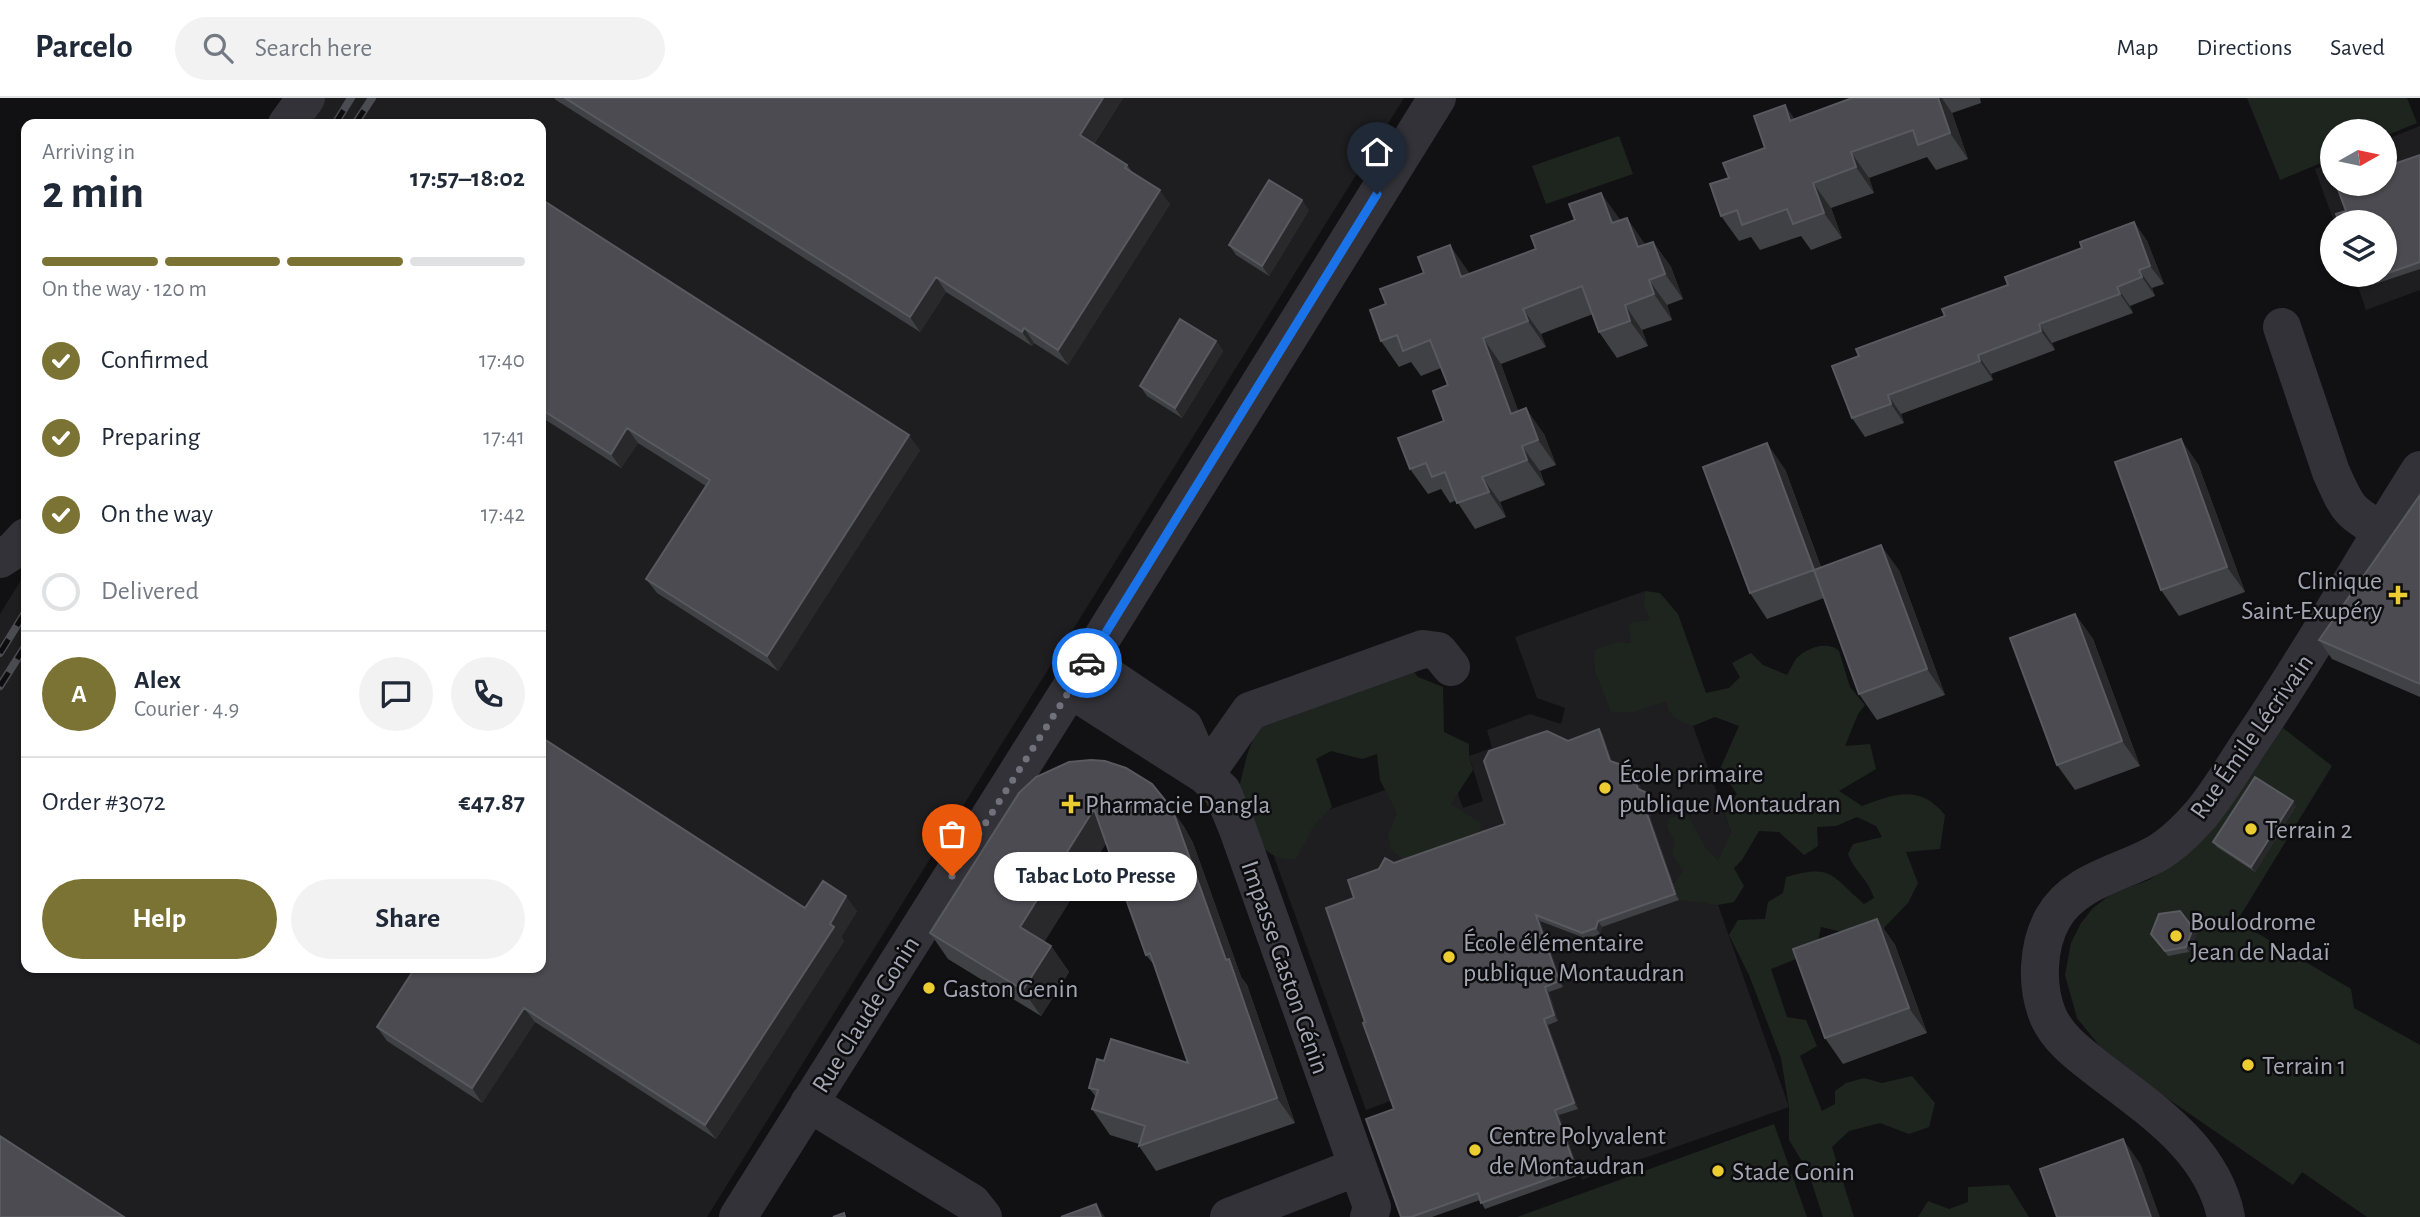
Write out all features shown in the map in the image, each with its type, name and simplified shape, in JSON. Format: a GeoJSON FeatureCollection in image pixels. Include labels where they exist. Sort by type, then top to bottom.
{"type":"FeatureCollection","features":[{"type":"Feature","properties":{"kind":"street"},"geometry":{"type":"LineString","coordinates":[[291,119],[306,98]]}},
{"type":"Feature","properties":{"kind":"street","name":"Rue Claude Gonin"},"geometry":{"type":"LineString","coordinates":[[738,1217],[1437,98]]}},
{"type":"Feature","properties":{"kind":"street"},"geometry":{"type":"LineString","coordinates":[[2282,327],[2331,472],[2341,494],[2357,517],[2383,531]]}},
{"type":"Feature","properties":{"kind":"street","name":"Rue Émile Lécrivain"},"geometry":{"type":"LineString","coordinates":[[2226,1217],[2212,1176],[2180,1135],[2074,1051],[2058,1032],[2043,1001],[2040,968],[2044,942],[2052,919],[2064,903],[2080,890],[2156,854],[2202,814],[2286,690],[2420,470]]}},
{"type":"Feature","properties":{"kind":"street"},"geometry":{"type":"LineString","coordinates":[[0,559],[21,542]]}},
{"type":"Feature","properties":{"kind":"street"},"geometry":{"type":"LineString","coordinates":[[1205,775],[1250,711],[1423,649],[1438,651],[1451,667]]}},
{"type":"Feature","properties":{"kind":"street","name":"Impasse Gaston Génin"},"geometry":{"type":"LineString","coordinates":[[1079,675],[1222,791],[1372,1207],[1369,1217]]}},
{"type":"Feature","properties":{"kind":"street"},"geometry":{"type":"LineString","coordinates":[[809,1103],[972,1203],[983,1217]]}},
{"type":"Feature","properties":{"kind":"street"},"geometry":{"type":"LineString","coordinates":[[1229,1217],[1357,1167]]}},
{"type":"Feature","properties":{"kind":"shaded area"},"geometry":{"type":"Polygon","coordinates":[[[321,98],[1404,98],[707,1217],[0,1217],[0,614],[21,580],[21,973],[546,973],[546,119],[308,119],[321,98]]]}},
{"type":"Feature","properties":{"kind":"shaded area"},"geometry":{"type":"Polygon","coordinates":[[[2247,98],[2407,98],[2417,123],[2398,131],[2398,119],[2320,119],[2320,163],[2280,180],[2247,98]]]}},
{"type":"Feature","properties":{"kind":"shaded area"},"geometry":{"type":"Polygon","coordinates":[[[2420,126],[2420,290],[2366,310],[2358,287],[2397,287],[2397,210],[2330,210],[2325,196],[2398,196],[2398,135],[2420,126]]]}},
{"type":"Feature","properties":{"kind":"shaded area"},"geometry":{"type":"Polygon","coordinates":[[[1619,136],[1633,174],[1546,204],[1532,166],[1619,136]]]}},
{"type":"Feature","properties":{"kind":"shaded area"},"geometry":{"type":"Polygon","coordinates":[[[2320,167],[2320,183],[2315,169],[2320,167]]]}},
{"type":"Feature","properties":{"kind":"shaded area","name":"École élémentaire publique Montaudran"},"geometry":{"type":"Polygon","coordinates":[[[1645,591],[1731,832],[1710,882],[1789,1107],[1582,1180],[1559,1115],[1439,1083],[1366,1110],[1265,832],[1448,768],[1463,808],[1483,801],[1469,756],[1492,748],[1487,730],[1530,714],[1561,724],[1565,708],[1537,698],[1515,637],[1645,591]]]}},
{"type":"Feature","properties":{"kind":"shaded area"},"geometry":{"type":"Polygon","coordinates":[[[1645,591],[1660,593],[1678,614],[1706,693],[1729,688],[1740,677],[1732,663],[1751,653],[1763,665],[1787,675],[1796,659],[1811,649],[1829,646],[1839,651],[1850,687],[1865,705],[1858,714],[1845,746],[1870,744],[1876,769],[1839,791],[1862,806],[1896,795],[1916,795],[1935,805],[1945,815],[1940,849],[1906,852],[1918,883],[1908,903],[1878,934],[1847,933],[1821,927],[1816,951],[1771,969],[1787,1017],[1806,1020],[1817,1046],[1800,1056],[1822,1111],[1835,1104],[1835,1091],[1846,1083],[1864,1078],[1882,1083],[1912,1076],[1935,1103],[1929,1127],[1909,1134],[1880,1123],[1849,1131],[1832,1147],[1854,1217],[1823,1217],[1808,1171],[1789,1140],[1789,1107],[1781,1058],[1749,975],[1729,935],[1738,920],[1765,919],[1768,902],[1783,893],[1786,877],[1801,873],[1822,872],[1830,875],[1864,904],[1874,898],[1848,854],[1853,844],[1882,837],[1876,826],[1857,817],[1836,826],[1817,827],[1818,846],[1804,855],[1779,832],[1759,831],[1742,860],[1734,868],[1744,886],[1734,902],[1718,905],[1679,900],[1674,884],[1683,871],[1672,854],[1675,841],[1667,827],[1669,818],[1688,815],[1705,847],[1718,861],[1731,832],[1723,809],[1737,794],[1720,769],[1739,726],[1715,717],[1693,726],[1672,715],[1666,701],[1634,712],[1611,712],[1595,671],[1594,650],[1617,642],[1631,643],[1629,623],[1650,620],[1644,606],[1645,591]]]}},
{"type":"Feature","properties":{"kind":"shaded area"},"geometry":{"type":"Polygon","coordinates":[[[1414,672],[1418,677],[1443,687],[1444,732],[1469,744],[1473,770],[1451,804],[1481,823],[1478,841],[1422,873],[1391,850],[1388,835],[1397,813],[1380,780],[1377,754],[1362,759],[1331,751],[1316,759],[1332,807],[1315,824],[1296,859],[1284,859],[1265,849],[1252,832],[1236,800],[1247,755],[1258,727],[1414,672]]]}},
{"type":"Feature","properties":{"kind":"shaded area"},"geometry":{"type":"Polygon","coordinates":[[[2283,728],[2332,766],[2237,921],[2351,989],[2354,1008],[2420,1045],[2420,1217],[2367,1217],[2302,1172],[2293,1185],[2110,1059],[2077,1018],[2065,975],[2071,943],[2081,923],[2093,908],[2113,893],[2149,880],[2170,866],[2224,814],[2283,728]]]}},
{"type":"Feature","properties":{"kind":"shaded area","name":"Stade Gonin"},"geometry":{"type":"Polygon","coordinates":[[[1774,1124],[1807,1217],[1517,1217],[1774,1124]]]}},
{"type":"Feature","properties":{"kind":"shaded area"},"geometry":{"type":"Polygon","coordinates":[[[2009,1185],[2029,1217],[1918,1217],[1928,1201],[1949,1209],[1968,1202],[1968,1187],[2009,1185]]]}},
{"type":"Feature","properties":{"kind":"building"},"geometry":{"type":"Polygon","coordinates":[[[565,98],[1103,98],[1080,135],[1160,190],[1058,350],[1024,328],[1022,332],[936,277],[910,317],[565,98]]]}},
{"type":"Feature","properties":{"kind":"building"},"geometry":{"type":"Polygon","coordinates":[[[1852,98],[1938,98],[1950,133],[1918,145],[1913,130],[1851,152],[1856,167],[1813,183],[1824,213],[1793,224],[1787,209],[1742,225],[1737,210],[1721,216],[1710,184],[1729,178],[1723,163],[1765,148],[1754,116],[1785,105],[1790,121],[1852,98]]]}},
{"type":"Feature","properties":{"kind":"building"},"geometry":{"type":"Polygon","coordinates":[[[2420,155],[2420,262],[2397,270],[2397,210],[2346,210],[2340,196],[2398,196],[2398,163],[2420,155]]]}},
{"type":"Feature","properties":{"kind":"building"},"geometry":{"type":"Polygon","coordinates":[[[1269,180],[1302,200],[1262,266],[1229,245],[1269,180]]]}},
{"type":"Feature","properties":{"kind":"building"},"geometry":{"type":"Polygon","coordinates":[[[1601,193],[1612,223],[1627,218],[1638,247],[1653,242],[1665,274],[1649,280],[1654,294],[1625,305],[1630,321],[1599,332],[1582,286],[1523,309],[1528,321],[1483,338],[1511,414],[1526,408],[1538,440],[1522,446],[1527,460],[1482,477],[1489,492],[1457,503],[1445,472],[1432,477],[1426,463],[1410,469],[1398,438],[1444,421],[1433,391],[1448,385],[1430,340],[1403,351],[1397,335],[1381,341],[1370,310],[1386,304],[1380,289],[1424,273],[1418,257],[1450,245],[1461,277],[1536,249],[1531,236],[1575,220],[1569,204],[1601,193]]]}},
{"type":"Feature","properties":{"kind":"building"},"geometry":{"type":"Polygon","coordinates":[[[546,202],[909,435],[767,656],[646,579],[710,480],[627,428],[611,454],[546,412],[546,202]]]}},
{"type":"Feature","properties":{"kind":"building"},"geometry":{"type":"Polygon","coordinates":[[[2134,222],[2150,266],[2139,270],[2142,277],[2117,287],[2120,294],[2039,324],[2041,331],[1978,355],[1980,361],[1888,395],[1891,404],[1852,418],[1832,366],[1859,356],[1856,349],[1945,316],[1942,309],[2008,285],[2005,277],[2082,248],[2080,242],[2134,222]]]}},
{"type":"Feature","properties":{"kind":"building"},"geometry":{"type":"Polygon","coordinates":[[[1180,319],[1216,341],[1175,408],[1140,386],[1180,319]]]}},
{"type":"Feature","properties":{"kind":"building"},"geometry":{"type":"Polygon","coordinates":[[[2181,439],[2227,567],[2161,590],[2115,462],[2181,439]]]}},
{"type":"Feature","properties":{"kind":"building"},"geometry":{"type":"Polygon","coordinates":[[[1767,443],[1814,570],[1750,593],[1703,467],[1767,443]]]}},
{"type":"Feature","properties":{"kind":"building","name":"Clinique Saint-Exupéry"},"geometry":{"type":"Polygon","coordinates":[[[2420,495],[2420,684],[2319,640],[2420,495]]]}},
{"type":"Feature","properties":{"kind":"building"},"geometry":{"type":"Polygon","coordinates":[[[1881,545],[1927,669],[1859,694],[1814,570],[1881,545]]]}},
{"type":"Feature","properties":{"kind":"building"},"geometry":{"type":"Polygon","coordinates":[[[2075,614],[2122,741],[2057,765],[2010,638],[2075,614]]]}},
{"type":"Feature","properties":{"kind":"building"},"geometry":{"type":"Polygon","coordinates":[[[1599,729],[1610,761],[1631,768],[1638,789],[1645,792],[1650,802],[1646,811],[1675,894],[1598,921],[1596,928],[1582,933],[1536,915],[1559,981],[1545,987],[1554,1015],[1544,1019],[1574,1103],[1555,1110],[1576,1169],[1481,1203],[1478,1193],[1411,1217],[1401,1217],[1366,1119],[1394,1109],[1326,908],[1354,898],[1348,880],[1379,869],[1385,858],[1394,863],[1505,824],[1484,761],[1489,751],[1547,731],[1568,741],[1599,729]]]}},
{"type":"Feature","properties":{"kind":"building"},"geometry":{"type":"Polygon","coordinates":[[[546,740],[805,908],[823,881],[846,896],[830,924],[834,927],[705,1125],[524,1008],[472,1088],[377,1027],[412,973],[546,973],[546,740]]]}},
{"type":"Feature","properties":{"kind":"building"},"geometry":{"type":"Polygon","coordinates":[[[1105,761],[1126,768],[1152,784],[1175,817],[1226,960],[1229,959],[1277,1098],[1139,1146],[1145,1126],[1092,1109],[1098,1090],[1089,1088],[1097,1059],[1104,1061],[1111,1039],[1188,1063],[1150,953],[1146,955],[1094,809],[1020,927],[1051,946],[1023,990],[930,933],[1019,793],[1036,777],[1069,762],[1105,761]]]}},
{"type":"Feature","properties":{"kind":"building"},"geometry":{"type":"Polygon","coordinates":[[[2255,777],[2293,801],[2251,867],[2213,842],[2255,777]]]}},
{"type":"Feature","properties":{"kind":"building","name":"Boulodrome Jean de Nadaï"},"geometry":{"type":"Polygon","coordinates":[[[2180,911],[2193,928],[2186,947],[2165,951],[2151,934],[2159,914],[2180,911]]]}},
{"type":"Feature","properties":{"kind":"building"},"geometry":{"type":"Polygon","coordinates":[[[1877,919],[1909,1008],[1825,1038],[1793,949],[1877,919]]]}},
{"type":"Feature","properties":{"kind":"building"},"geometry":{"type":"Polygon","coordinates":[[[0,1136],[124,1217],[0,1217],[0,1136]]]}},
{"type":"Feature","properties":{"kind":"building"},"geometry":{"type":"Polygon","coordinates":[[[2123,1139],[2151,1217],[2057,1217],[2040,1169],[2123,1139]]]}},
{"type":"Feature","properties":{"kind":"building"},"geometry":{"type":"Polygon","coordinates":[[[1096,1204],[1101,1217],[1061,1217],[1096,1204]]]}},
{"type":"Feature","properties":{"kind":"railway"},"geometry":{"type":"LineString","coordinates":[[338,119],[351,98]]}},
{"type":"Feature","properties":{"kind":"railway"},"geometry":{"type":"LineString","coordinates":[[358,119],[372,98]]}},
{"type":"Feature","properties":{"kind":"railway"},"geometry":{"type":"LineString","coordinates":[[0,653],[21,619]]}},
{"type":"Feature","properties":{"kind":"railway"},"geometry":{"type":"LineString","coordinates":[[0,686],[21,653]]}},
{"type":"Feature","properties":{"kind":"way so far"},"geometry":{"type":"LineString","coordinates":[[952,876],[1087,663]]}},
{"type":"Feature","properties":{"kind":"place","name":"Clinique Saint-Exupéry"},"geometry":{"type":"Point","coordinates":[2398,595]}},
{"type":"Feature","properties":{"kind":"place","name":"École primaire publique Montaudran"},"geometry":{"type":"Point","coordinates":[1605,788]}},
{"type":"Feature","properties":{"kind":"place","name":"Pharmacie Dangla"},"geometry":{"type":"Point","coordinates":[1071,804]}},
{"type":"Feature","properties":{"kind":"place","name":"Terrain 2"},"geometry":{"type":"Point","coordinates":[2251,829]}},
{"type":"Feature","properties":{"kind":"place","name":"Tabac Loto Presse"},"geometry":{"type":"Point","coordinates":[952,876]}},
{"type":"Feature","properties":{"kind":"place","name":"Boulodrome Jean de Nadaï"},"geometry":{"type":"Point","coordinates":[2176,936]}},
{"type":"Feature","properties":{"kind":"place","name":"École élémentaire publique Montaudran"},"geometry":{"type":"Point","coordinates":[1449,957]}},
{"type":"Feature","properties":{"kind":"place","name":"Gaston Genin"},"geometry":{"type":"Point","coordinates":[929,988]}},
{"type":"Feature","properties":{"kind":"place","name":"Terrain 1"},"geometry":{"type":"Point","coordinates":[2248,1065]}},
{"type":"Feature","properties":{"kind":"place","name":"Centre Polyvalent de Montaudran"},"geometry":{"type":"Point","coordinates":[1475,1150]}},
{"type":"Feature","properties":{"kind":"place","name":"Stade Gonin"},"geometry":{"type":"Point","coordinates":[1718,1171]}},
{"type":"Feature","properties":{"kind":"route"},"geometry":{"type":"LineString","coordinates":[[1087,663],[1377,194]]}}]}
